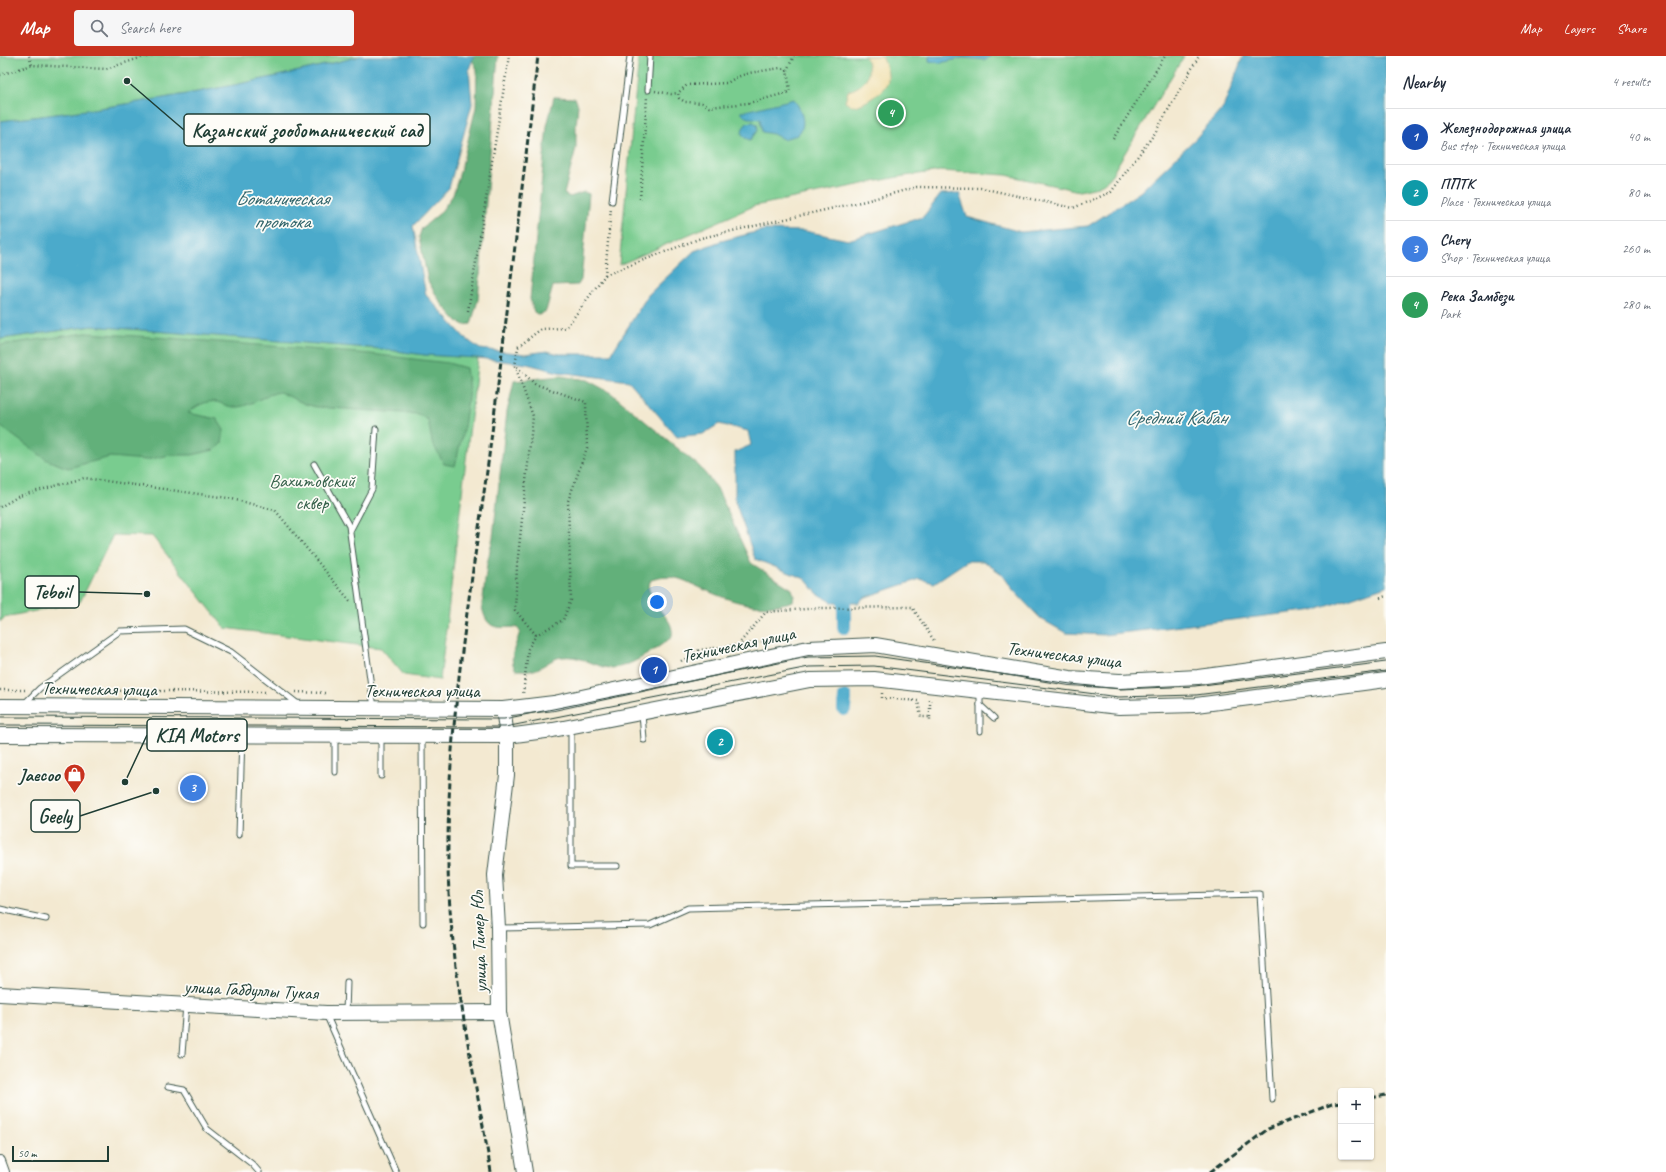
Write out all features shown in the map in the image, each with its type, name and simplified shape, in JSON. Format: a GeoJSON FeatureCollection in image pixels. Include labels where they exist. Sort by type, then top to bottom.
{"type":"FeatureCollection","features":[{"type":"Feature","properties":{"kind":"main road","name":"Техническая улица"},"geometry":{"type":"LineString","coordinates":[[0,706],[503,709],[554,703],[808,648],[875,645],[1070,678],[1120,681],[1198,677],[1386,652]]}},
{"type":"Feature","properties":{"kind":"main road"},"geometry":{"type":"LineString","coordinates":[[0,735],[507,736],[571,726],[810,680],[878,684],[980,698],[1119,707],[1196,705],[1386,680]]}},
{"type":"Feature","properties":{"kind":"main road","name":"улица Тимер Юл"},"geometry":{"type":"LineString","coordinates":[[503,709],[507,736],[507,776],[495,875],[498,928],[499,1012],[525,1172]]}},
{"type":"Feature","properties":{"kind":"main road","name":"улица Габдуллы Тукая"},"geometry":{"type":"LineString","coordinates":[[0,994],[326,1013],[499,1012]]}},
{"type":"Feature","properties":{"kind":"street"},"geometry":{"type":"LineString","coordinates":[[0,1161],[4,1172]]}},
{"type":"Feature","properties":{"kind":"lane"},"geometry":{"type":"LineString","coordinates":[[612,201],[630,56]]}},
{"type":"Feature","properties":{"kind":"lane"},"geometry":{"type":"LineString","coordinates":[[648,90],[650,56]]}},
{"type":"Feature","properties":{"kind":"lane"},"geometry":{"type":"LineString","coordinates":[[350,531],[372,489],[376,429]]}},
{"type":"Feature","properties":{"kind":"lane"},"geometry":{"type":"LineString","coordinates":[[314,464],[349,526],[374,709]]}},
{"type":"Feature","properties":{"kind":"lane"},"geometry":{"type":"LineString","coordinates":[[22,706],[38,690],[120,631],[184,629],[231,652],[305,709]]}},
{"type":"Feature","properties":{"kind":"lane"},"geometry":{"type":"LineString","coordinates":[[980,698],[994,718]]}},
{"type":"Feature","properties":{"kind":"lane"},"geometry":{"type":"LineString","coordinates":[[980,698],[980,731]]}},
{"type":"Feature","properties":{"kind":"lane"},"geometry":{"type":"LineString","coordinates":[[642,712],[644,740]]}},
{"type":"Feature","properties":{"kind":"lane"},"geometry":{"type":"LineString","coordinates":[[571,726],[571,866],[617,866]]}},
{"type":"Feature","properties":{"kind":"lane"},"geometry":{"type":"LineString","coordinates":[[239,835],[242,735]]}},
{"type":"Feature","properties":{"kind":"lane"},"geometry":{"type":"LineString","coordinates":[[335,736],[335,772]]}},
{"type":"Feature","properties":{"kind":"lane"},"geometry":{"type":"LineString","coordinates":[[381,736],[381,776]]}},
{"type":"Feature","properties":{"kind":"lane"},"geometry":{"type":"LineString","coordinates":[[422,737],[423,923]]}},
{"type":"Feature","properties":{"kind":"lane"},"geometry":{"type":"LineString","coordinates":[[498,928],[650,926],[688,908],[1260,894],[1272,1099]]}},
{"type":"Feature","properties":{"kind":"lane"},"geometry":{"type":"LineString","coordinates":[[0,909],[46,919]]}},
{"type":"Feature","properties":{"kind":"lane"},"geometry":{"type":"LineString","coordinates":[[346,1013],[347,982]]}},
{"type":"Feature","properties":{"kind":"lane"},"geometry":{"type":"LineString","coordinates":[[182,1054],[186,1005]]}},
{"type":"Feature","properties":{"kind":"lane"},"geometry":{"type":"LineString","coordinates":[[326,1013],[394,1171]]}},
{"type":"Feature","properties":{"kind":"lane"},"geometry":{"type":"LineString","coordinates":[[168,1087],[184,1090],[207,1129],[252,1164],[259,1172]]}},
{"type":"Feature","properties":{"kind":"path"},"geometry":{"type":"LineString","coordinates":[[29,56],[32,65]]}},
{"type":"Feature","properties":{"kind":"path"},"geometry":{"type":"LineString","coordinates":[[0,75],[32,65],[106,69],[153,56]]}},
{"type":"Feature","properties":{"kind":"path"},"geometry":{"type":"LineString","coordinates":[[468,311],[509,56]]}},
{"type":"Feature","properties":{"kind":"path"},"geometry":{"type":"LineString","coordinates":[[678,93],[679,98],[685,102],[702,103],[710,107],[749,103],[786,93],[790,90],[787,70],[794,56]]}},
{"type":"Feature","properties":{"kind":"path"},"geometry":{"type":"LineString","coordinates":[[1114,138],[1165,56]]}},
{"type":"Feature","properties":{"kind":"path"},"geometry":{"type":"LineString","coordinates":[[605,275],[701,238],[865,201],[917,186],[981,188],[1073,208],[1110,192],[1155,133],[1198,56]]}},
{"type":"Feature","properties":{"kind":"path"},"geometry":{"type":"LineString","coordinates":[[640,200],[648,90],[671,94],[678,93],[686,85],[727,83],[737,77],[749,73],[780,68],[787,70]]}},
{"type":"Feature","properties":{"kind":"path"},"geometry":{"type":"LineString","coordinates":[[536,635],[515,610],[517,566],[533,416],[515,366],[518,347],[541,329],[566,328],[605,275],[612,201]]}},
{"type":"Feature","properties":{"kind":"path"},"geometry":{"type":"LineString","coordinates":[[515,366],[535,384],[586,402],[587,448],[568,501],[571,600],[564,620],[536,635],[528,649],[523,699]]}},
{"type":"Feature","properties":{"kind":"path"},"geometry":{"type":"LineString","coordinates":[[0,507],[19,496],[84,478],[228,498],[275,510],[361,614]]}},
{"type":"Feature","properties":{"kind":"path"},"geometry":{"type":"LineString","coordinates":[[1380,598],[1386,596]]}},
{"type":"Feature","properties":{"kind":"path"},"geometry":{"type":"LineString","coordinates":[[738,645],[766,612],[820,608],[863,609],[912,607],[935,642]]}},
{"type":"Feature","properties":{"kind":"path"},"geometry":{"type":"LineString","coordinates":[[674,665],[699,650],[790,637]]}},
{"type":"Feature","properties":{"kind":"path"},"geometry":{"type":"LineString","coordinates":[[928,641],[943,644]]}},
{"type":"Feature","properties":{"kind":"path"},"geometry":{"type":"LineString","coordinates":[[878,684],[882,698],[918,701],[921,717],[930,717]]}},
{"type":"Feature","properties":{"kind":"path"},"geometry":{"type":"LineString","coordinates":[[0,690],[327,693]]}},
{"type":"Feature","properties":{"kind":"path"},"geometry":{"type":"LineString","coordinates":[[930,696],[930,721]]}},
{"type":"Feature","properties":{"kind":"green space"},"geometry":{"type":"Polygon","coordinates":[[[0,56],[361,56],[272,77],[182,95],[0,121],[0,56]]]}},
{"type":"Feature","properties":{"kind":"green space"},"geometry":{"type":"Polygon","coordinates":[[[470,56],[498,56],[478,300],[471,324],[464,325],[457,321],[441,303],[428,281],[419,237],[422,228],[440,213],[453,195],[462,165],[476,107],[477,69],[470,56]]]}},
{"type":"Feature","properties":{"kind":"green space"},"geometry":{"type":"Polygon","coordinates":[[[639,56],[1184,56],[1109,179],[1098,187],[1079,191],[1006,175],[940,171],[898,177],[754,206],[619,265],[639,56]]]}},
{"type":"Feature","properties":{"kind":"green space"},"geometry":{"type":"Polygon","coordinates":[[[554,97],[575,98],[578,105],[576,148],[564,194],[570,197],[584,192],[589,194],[581,280],[578,285],[553,286],[546,311],[539,315],[534,312],[530,299],[547,126],[554,97]]]}},
{"type":"Feature","properties":{"kind":"green space","name":"Вахитовский сквер"},"geometry":{"type":"Polygon","coordinates":[[[92,326],[382,349],[425,355],[478,358],[440,680],[404,675],[381,648],[225,628],[152,536],[113,535],[80,602],[5,617],[0,622],[0,339],[92,326]]]}},
{"type":"Feature","properties":{"kind":"green space"},"geometry":{"type":"Polygon","coordinates":[[[86,333],[370,354],[448,363],[466,368],[469,390],[464,427],[455,466],[444,464],[432,442],[428,420],[418,414],[316,407],[305,404],[280,392],[238,407],[217,402],[205,403],[188,413],[217,419],[224,430],[222,443],[214,450],[192,455],[170,455],[146,460],[110,457],[68,468],[47,460],[0,426],[0,345],[86,333]]]}},
{"type":"Feature","properties":{"kind":"green space"},"geometry":{"type":"Polygon","coordinates":[[[560,376],[587,380],[611,393],[699,466],[717,488],[751,563],[792,589],[794,595],[793,601],[770,606],[747,604],[714,594],[678,578],[659,578],[651,580],[648,587],[655,604],[670,623],[672,637],[640,659],[621,667],[612,668],[604,667],[578,658],[562,657],[534,670],[516,670],[512,661],[520,631],[516,627],[503,628],[493,626],[484,615],[482,607],[487,564],[493,537],[507,412],[514,381],[560,376]]]}},
{"type":"Feature","properties":{"kind":"sand"},"geometry":{"type":"Polygon","coordinates":[[[865,56],[882,56],[887,71],[887,84],[874,96],[863,103],[852,106],[845,102],[848,91],[859,86],[868,74],[865,56]]]}},
{"type":"Feature","properties":{"kind":"water","name":"Средний Кабан"},"geometry":{"type":"Polygon","coordinates":[[[361,56],[474,56],[469,69],[472,104],[449,188],[413,226],[426,295],[465,338],[480,349],[526,354],[547,351],[559,354],[611,354],[648,295],[694,251],[721,241],[764,230],[805,231],[848,240],[923,217],[941,194],[959,193],[967,217],[1021,232],[1088,226],[1140,192],[1196,138],[1223,108],[1243,56],[1386,56],[1386,586],[1316,610],[1104,635],[1066,633],[1041,619],[1014,591],[1002,574],[983,561],[967,561],[934,583],[920,579],[863,598],[859,603],[834,603],[818,594],[805,579],[755,559],[735,501],[735,452],[751,445],[748,431],[719,424],[703,434],[677,437],[629,381],[558,372],[527,364],[478,358],[425,355],[382,349],[92,326],[0,339],[0,121],[182,95],[272,77],[361,56]]]}},
{"type":"Feature","properties":{"kind":"water"},"geometry":{"type":"Polygon","coordinates":[[[929,56],[991,56],[986,60],[963,58],[940,63],[929,61],[929,56]]]}},
{"type":"Feature","properties":{"kind":"water"},"geometry":{"type":"Polygon","coordinates":[[[794,99],[801,112],[803,122],[801,131],[797,135],[785,140],[773,134],[762,132],[760,119],[747,118],[741,112],[794,99]]]}},
{"type":"Feature","properties":{"kind":"water"},"geometry":{"type":"Polygon","coordinates":[[[753,122],[757,124],[758,130],[750,140],[745,138],[742,134],[743,128],[747,123],[753,122]]]}},
{"type":"Feature","properties":{"kind":"waterway"},"geometry":{"type":"LineString","coordinates":[[844,603],[844,627]]}},
{"type":"Feature","properties":{"kind":"waterway"},"geometry":{"type":"LineString","coordinates":[[844,709],[845,697]]}},
{"type":"Feature","properties":{"kind":"tram line"},"geometry":{"type":"LineString","coordinates":[[0,717],[504,719],[808,657],[875,656],[1071,684],[1120,689],[1195,686],[1386,662]]}},
{"type":"Feature","properties":{"kind":"tram line"},"geometry":{"type":"LineString","coordinates":[[0,725],[505,727],[809,667],[874,666],[1119,697],[1196,695],[1386,671]]}},
{"type":"Feature","properties":{"kind":"railway"},"geometry":{"type":"LineString","coordinates":[[491,1172],[462,1008],[451,925],[448,842],[449,795],[456,702],[467,609],[494,419],[538,56]]}},
{"type":"Feature","properties":{"kind":"railway"},"geometry":{"type":"LineString","coordinates":[[1374,1097],[1386,1095]]}},
{"type":"Feature","properties":{"kind":"railway"},"geometry":{"type":"LineString","coordinates":[[1210,1172],[1268,1129],[1332,1104],[1338,1103]]}},
{"type":"Feature","properties":{"kind":"place","name":"Казанский зооботанический сад"},"geometry":{"type":"Point","coordinates":[127,81]}},
{"type":"Feature","properties":{"kind":"place","name":"Река Замбези"},"geometry":{"type":"Point","coordinates":[891,113]}},
{"type":"Feature","properties":{"kind":"place","name":"Teboil"},"geometry":{"type":"Point","coordinates":[147,594]}},
{"type":"Feature","properties":{"kind":"place","name":"Железнодорожная улица"},"geometry":{"type":"Point","coordinates":[654,670]}},
{"type":"Feature","properties":{"kind":"place","name":"ППТК"},"geometry":{"type":"Point","coordinates":[720,742]}},
{"type":"Feature","properties":{"kind":"place","name":"KIA Motors"},"geometry":{"type":"Point","coordinates":[125,782]}},
{"type":"Feature","properties":{"kind":"place","name":"Chery"},"geometry":{"type":"Point","coordinates":[193,788]}},
{"type":"Feature","properties":{"kind":"place","name":"Geely"},"geometry":{"type":"Point","coordinates":[156,791]}},
{"type":"Feature","properties":{"kind":"place","name":"Jaecoo"},"geometry":{"type":"Point","coordinates":[75,794]}},
{"type":"Feature","properties":{"kind":"water label","name":"Ботаническая протока"},"geometry":{"type":"Point","coordinates":[282,210]}}]}
